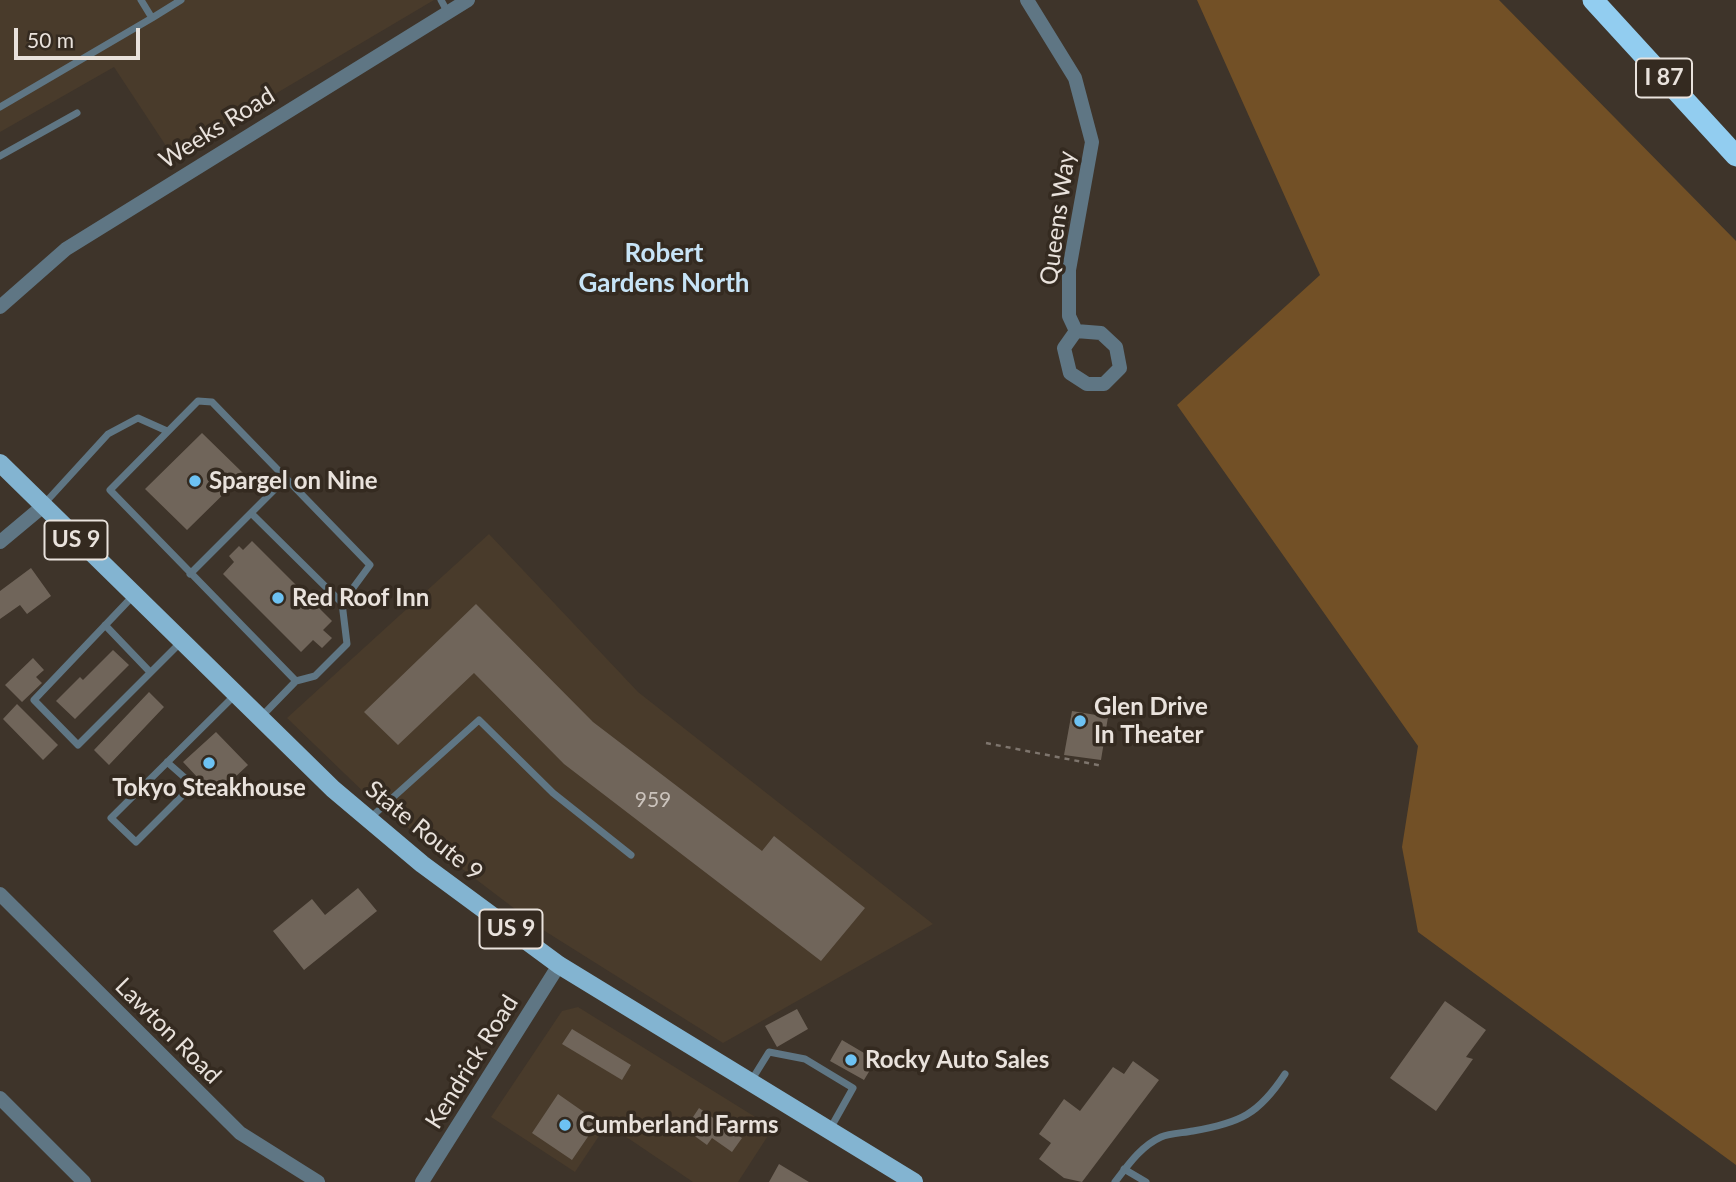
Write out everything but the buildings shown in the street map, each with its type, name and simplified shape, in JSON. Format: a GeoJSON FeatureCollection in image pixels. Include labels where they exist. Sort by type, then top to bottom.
{"type":"FeatureCollection","features":[{"type":"Feature","properties":{"kind":"highway","name":"I 87"},"geometry":{"type":"LineString","coordinates":[[1593,0],[1736,156]]}},
{"type":"Feature","properties":{"kind":"main road","name":"State Route 9"},"geometry":{"type":"LineString","coordinates":[[0,463],[41,507],[259,719],[422,864],[559,965],[914,1182]]}},
{"type":"Feature","properties":{"kind":"street","name":"Weeks Road"},"geometry":{"type":"LineString","coordinates":[[0,307],[66,249],[444,7],[468,0]]}},
{"type":"Feature","properties":{"kind":"street","name":"Queens Way"},"geometry":{"type":"LineString","coordinates":[[1027,0],[1075,78],[1092,142],[1069,270],[1069,316],[1076,331]]}},
{"type":"Feature","properties":{"kind":"street"},"geometry":{"type":"LineString","coordinates":[[0,542],[26,523],[41,507]]}},
{"type":"Feature","properties":{"kind":"street","name":"Lawton Road"},"geometry":{"type":"LineString","coordinates":[[0,894],[240,1133],[318,1182]]}},
{"type":"Feature","properties":{"kind":"street","name":"Kendrick Road"},"geometry":{"type":"LineString","coordinates":[[422,1182],[559,965]]}},
{"type":"Feature","properties":{"kind":"street"},"geometry":{"type":"LineString","coordinates":[[0,1098],[84,1182]]}},
{"type":"Feature","properties":{"kind":"lane"},"geometry":{"type":"LineString","coordinates":[[141,0],[152,18]]}},
{"type":"Feature","properties":{"kind":"lane"},"geometry":{"type":"LineString","coordinates":[[0,107],[181,0]]}},
{"type":"Feature","properties":{"kind":"lane"},"geometry":{"type":"LineString","coordinates":[[0,156],[77,113]]}},
{"type":"Feature","properties":{"kind":"lane"},"geometry":{"type":"LineString","coordinates":[[296,681],[110,490],[198,401],[212,402],[370,565],[342,603]]}},
{"type":"Feature","properties":{"kind":"lane"},"geometry":{"type":"LineString","coordinates":[[41,507],[108,435],[138,418],[167,431]]}},
{"type":"Feature","properties":{"kind":"lane"},"geometry":{"type":"LineString","coordinates":[[190,574],[285,479]]}},
{"type":"Feature","properties":{"kind":"lane"},"geometry":{"type":"LineString","coordinates":[[251,513],[342,603],[347,644],[315,676],[296,681],[259,719]]}},
{"type":"Feature","properties":{"kind":"lane"},"geometry":{"type":"LineString","coordinates":[[134,596],[34,700],[78,745],[180,643]]}},
{"type":"Feature","properties":{"kind":"lane"},"geometry":{"type":"LineString","coordinates":[[105,625],[150,672]]}},
{"type":"Feature","properties":{"kind":"lane"},"geometry":{"type":"LineString","coordinates":[[167,762],[192,785],[136,842],[111,818],[167,762],[235,695]]}},
{"type":"Feature","properties":{"kind":"lane"},"geometry":{"type":"LineString","coordinates":[[369,819],[479,720],[553,793],[631,855]]}},
{"type":"Feature","properties":{"kind":"lane"},"geometry":{"type":"LineString","coordinates":[[751,1082],[769,1052],[805,1059],[853,1088],[829,1130]]}},
{"type":"Feature","properties":{"kind":"lane"},"geometry":{"type":"LineString","coordinates":[[1115,1182],[1134,1156],[1162,1136],[1216,1127],[1246,1118],[1268,1101],[1286,1074]]}},
{"type":"Feature","properties":{"kind":"lane"},"geometry":{"type":"LineString","coordinates":[[1124,1169],[1146,1182]]}},
{"type":"Feature","properties":{"kind":"path"},"geometry":{"type":"LineString","coordinates":[[986,743],[1103,766]]}},
{"type":"Feature","properties":{"kind":"shaded area"},"geometry":{"type":"Polygon","coordinates":[[[0,0],[434,0],[172,155],[114,67],[0,132],[0,0]]]}},
{"type":"Feature","properties":{"kind":"shaded area"},"geometry":{"type":"Polygon","coordinates":[[[1197,0],[1499,0],[1736,241],[1736,1165],[1418,932],[1402,847],[1418,746],[1177,405],[1320,275],[1197,0]]]}},
{"type":"Feature","properties":{"kind":"shaded area"},"geometry":{"type":"Polygon","coordinates":[[[489,534],[638,692],[933,924],[723,1043],[540,928],[373,801],[287,718],[489,534]]]}},
{"type":"Feature","properties":{"kind":"shaded area"},"geometry":{"type":"Polygon","coordinates":[[[578,1007],[773,1128],[738,1182],[693,1182],[607,1124],[575,1172],[491,1117],[562,1011],[578,1007]]]}},
{"type":"Feature","properties":{"kind":"place","name":"Spargel on Nine"},"geometry":{"type":"Point","coordinates":[195,481]}},
{"type":"Feature","properties":{"kind":"place","name":"Red Roof Inn"},"geometry":{"type":"Point","coordinates":[278,598]}},
{"type":"Feature","properties":{"kind":"place","name":"Glen Drive In Theater"},"geometry":{"type":"Point","coordinates":[1080,721]}},
{"type":"Feature","properties":{"kind":"place","name":"Tokyo Steakhouse"},"geometry":{"type":"Point","coordinates":[209,763]}},
{"type":"Feature","properties":{"kind":"place","name":"Rocky Auto Sales"},"geometry":{"type":"Point","coordinates":[851,1060]}},
{"type":"Feature","properties":{"kind":"place","name":"Cumberland Farms"},"geometry":{"type":"Point","coordinates":[565,1125]}},
{"type":"Feature","properties":{"kind":"district","name":"Robert Gardens North"},"geometry":{"type":"Point","coordinates":[664,269]}}]}
